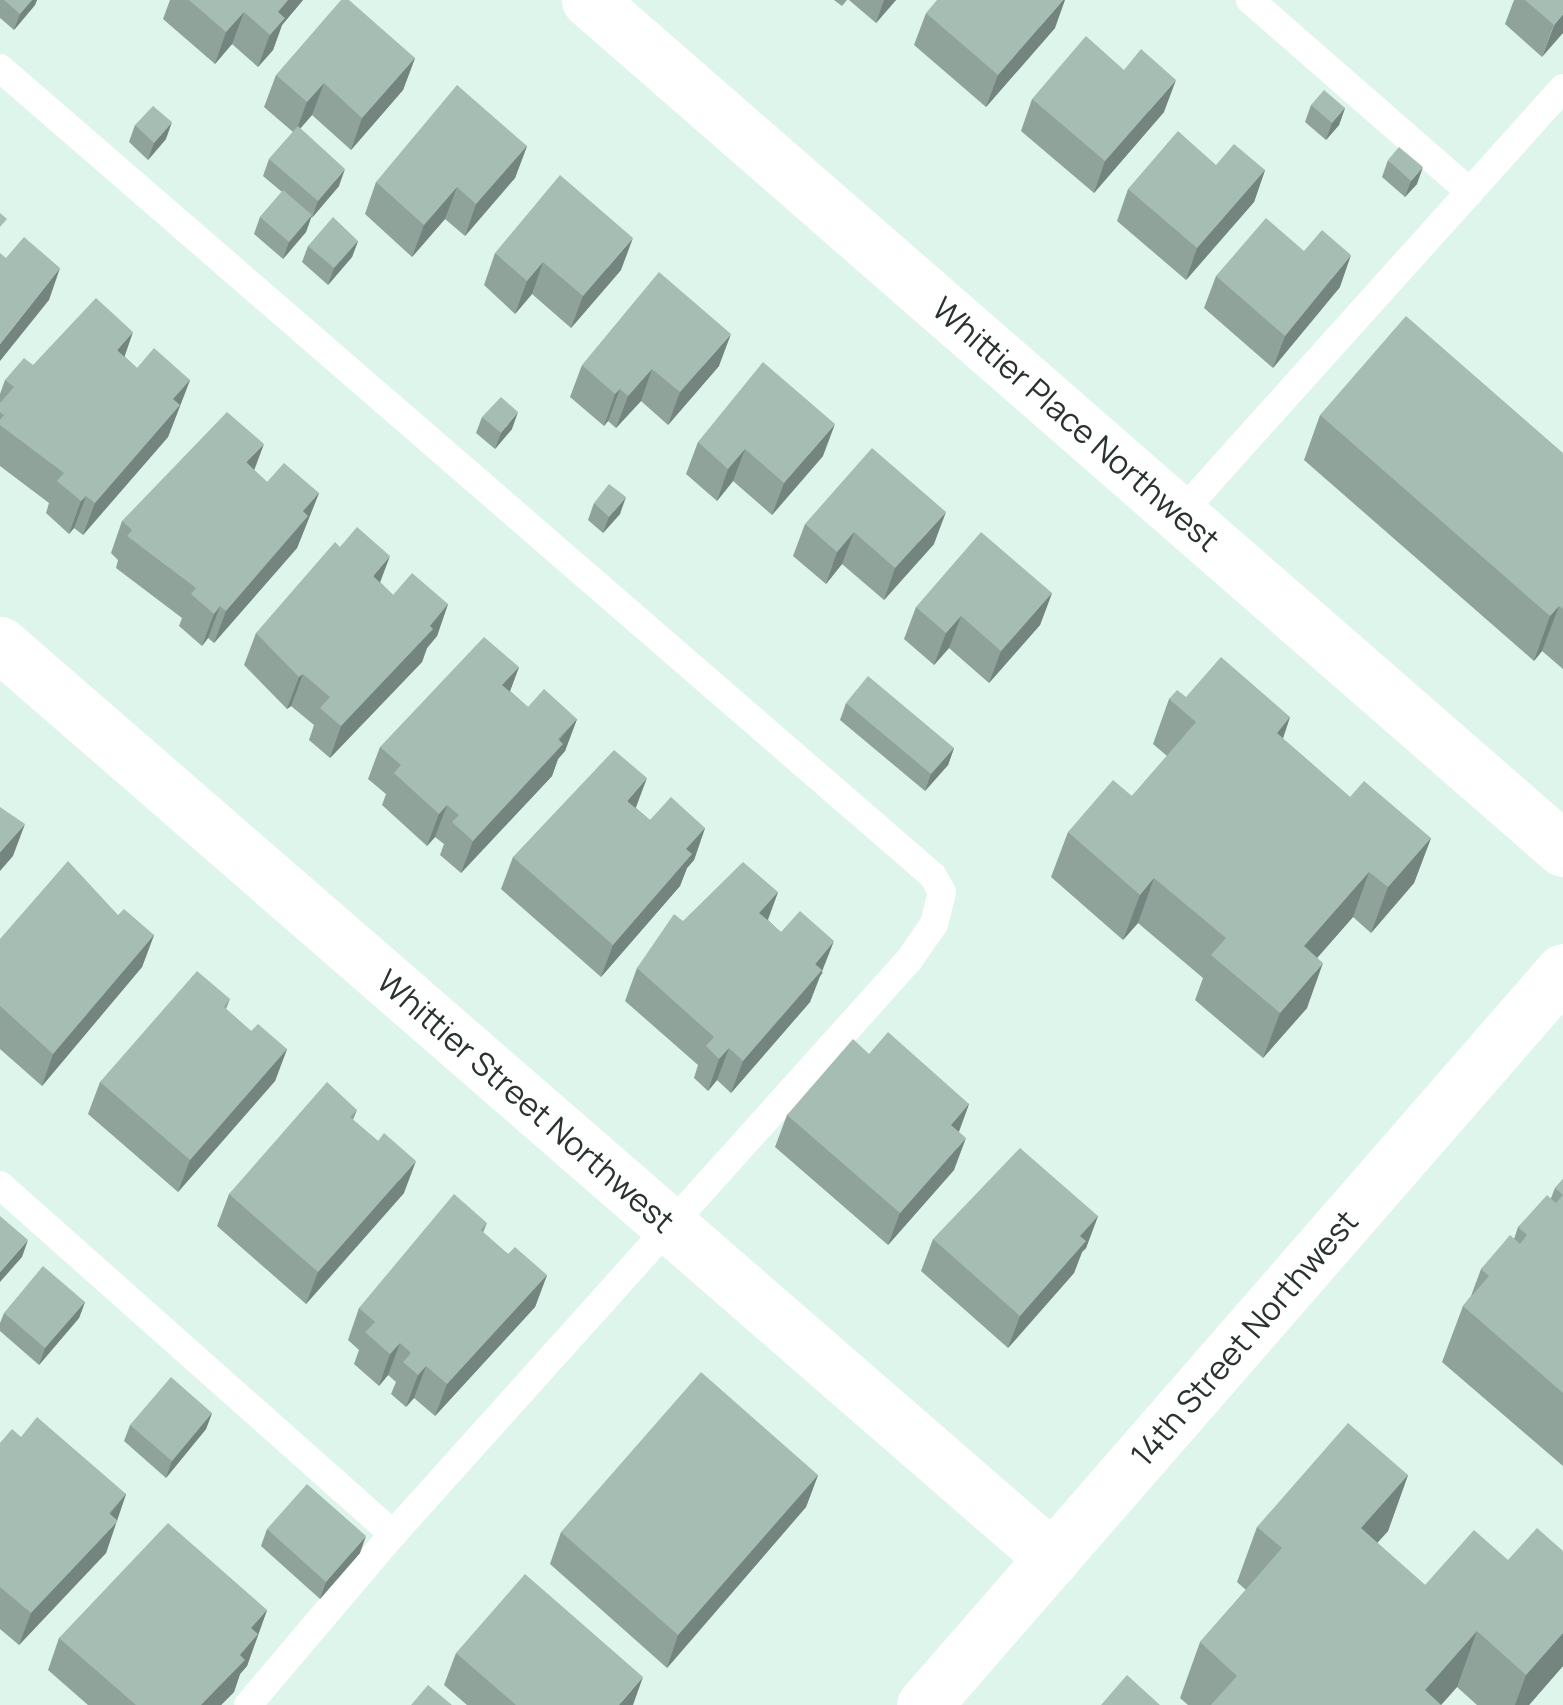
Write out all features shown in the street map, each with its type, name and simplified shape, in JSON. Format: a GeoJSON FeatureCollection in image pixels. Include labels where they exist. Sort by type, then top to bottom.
{"type":"FeatureCollection","features":[{"type":"Feature","properties":{"kind":"street","name":"Whittier Place Northwest"},"geometry":{"type":"LineString","coordinates":[[589,0],[1563,849]]}},
{"type":"Feature","properties":{"kind":"street","name":"Whittier Street Northwest"},"geometry":{"type":"LineString","coordinates":[[0,644],[1052,1558]]}},
{"type":"Feature","properties":{"kind":"street","name":"14th Street Northwest"},"geometry":{"type":"LineString","coordinates":[[924,1705],[1563,971]]}},
{"type":"Feature","properties":{"kind":"lane"},"geometry":{"type":"LineString","coordinates":[[1250,0],[1470,192]]}},
{"type":"Feature","properties":{"kind":"lane"},"geometry":{"type":"LineString","coordinates":[[0,68],[934,876],[942,892],[934,924],[909,960],[393,1534],[248,1705]]}},
{"type":"Feature","properties":{"kind":"lane"},"geometry":{"type":"LineString","coordinates":[[1180,514],[1563,88]]}},
{"type":"Feature","properties":{"kind":"lane"},"geometry":{"type":"LineString","coordinates":[[0,1185],[393,1534]]}},
{"type":"Feature","properties":{"kind":"building"},"geometry":{"type":"Polygon","coordinates":[[[4,0],[32,0],[20,14],[4,0]]]}},
{"type":"Feature","properties":{"kind":"building"},"geometry":{"type":"Polygon","coordinates":[[[189,0],[288,0],[278,12],[285,18],[270,35],[244,12],[226,32],[189,0]]]}},
{"type":"Feature","properties":{"kind":"building"},"geometry":{"type":"Polygon","coordinates":[[[341,0],[349,0],[415,58],[362,118],[324,83],[307,102],[276,75],[341,0]]]}},
{"type":"Feature","properties":{"kind":"building"},"geometry":{"type":"Polygon","coordinates":[[[937,0],[1063,0],[998,75],[926,13],[937,0]]]}},
{"type":"Feature","properties":{"kind":"building"},"geometry":{"type":"Polygon","coordinates":[[[1525,0],[1563,0],[1563,14],[1554,25],[1525,0]]]}},
{"type":"Feature","properties":{"kind":"building"},"geometry":{"type":"Polygon","coordinates":[[[1086,36],[1124,70],[1141,49],[1176,80],[1105,161],[1032,99],[1086,36]]]}},
{"type":"Feature","properties":{"kind":"building"},"geometry":{"type":"Polygon","coordinates":[[[457,85],[527,146],[476,204],[457,187],[424,225],[376,182],[457,85]]]}},
{"type":"Feature","properties":{"kind":"building"},"geometry":{"type":"Polygon","coordinates":[[[1324,90],[1345,108],[1332,123],[1311,105],[1324,90]]]}},
{"type":"Feature","properties":{"kind":"building"},"geometry":{"type":"Polygon","coordinates":[[[153,106],[172,122],[154,143],[135,125],[153,106]]]}},
{"type":"Feature","properties":{"kind":"building"},"geometry":{"type":"Polygon","coordinates":[[[298,126],[345,169],[318,201],[269,159],[298,126]]]}},
{"type":"Feature","properties":{"kind":"building"},"geometry":{"type":"Polygon","coordinates":[[[1178,131],[1216,165],[1234,144],[1265,170],[1197,248],[1128,189],[1178,131]]]}},
{"type":"Feature","properties":{"kind":"building"},"geometry":{"type":"Polygon","coordinates":[[[1399,147],[1423,167],[1411,181],[1388,160],[1399,147]]]}},
{"type":"Feature","properties":{"kind":"building"},"geometry":{"type":"Polygon","coordinates":[[[560,175],[633,238],[583,296],[543,262],[527,281],[495,253],[560,175]]]}},
{"type":"Feature","properties":{"kind":"building"},"geometry":{"type":"Polygon","coordinates":[[[283,190],[312,215],[289,242],[260,217],[283,190]]]}},
{"type":"Feature","properties":{"kind":"building"},"geometry":{"type":"Polygon","coordinates":[[[333,217],[358,241],[334,268],[308,246],[333,217]]]}},
{"type":"Feature","properties":{"kind":"building"},"geometry":{"type":"Polygon","coordinates":[[[1266,218],[1304,251],[1322,230],[1351,255],[1285,336],[1216,276],[1266,218]]]}},
{"type":"Feature","properties":{"kind":"building"},"geometry":{"type":"Polygon","coordinates":[[[24,237],[60,268],[0,344],[0,253],[6,258],[24,237]]]}},
{"type":"Feature","properties":{"kind":"building"},"geometry":{"type":"Polygon","coordinates":[[[659,272],[731,334],[680,392],[652,369],[628,396],[620,389],[615,394],[582,365],[659,272]]]}},
{"type":"Feature","properties":{"kind":"building"},"geometry":{"type":"Polygon","coordinates":[[[96,298],[133,332],[117,350],[137,368],[154,348],[190,380],[173,399],[180,405],[95,503],[86,496],[81,501],[57,481],[64,473],[0,425],[4,415],[0,403],[14,387],[5,380],[24,358],[33,365],[96,298]]]}},
{"type":"Feature","properties":{"kind":"building"},"geometry":{"type":"Polygon","coordinates":[[[1406,316],[1563,453],[1563,609],[1559,606],[1550,616],[1320,415],[1406,316]]]}},
{"type":"Feature","properties":{"kind":"building"},"geometry":{"type":"Polygon","coordinates":[[[763,362],[835,424],[784,483],[745,449],[728,469],[698,442],[763,362]]]}},
{"type":"Feature","properties":{"kind":"building"},"geometry":{"type":"Polygon","coordinates":[[[501,397],[518,412],[501,433],[482,417],[501,397]]]}},
{"type":"Feature","properties":{"kind":"building"},"geometry":{"type":"Polygon","coordinates":[[[227,412],[264,444],[246,462],[267,482],[284,463],[319,493],[303,511],[308,516],[226,611],[220,606],[214,614],[191,594],[196,588],[127,536],[132,530],[122,521],[227,412]]]}},
{"type":"Feature","properties":{"kind":"building"},"geometry":{"type":"Polygon","coordinates":[[[872,448],[946,512],[895,568],[854,532],[837,552],[805,524],[872,448]]]}},
{"type":"Feature","properties":{"kind":"building"},"geometry":{"type":"Polygon","coordinates":[[[609,484],[626,497],[609,517],[594,503],[609,484]]]}},
{"type":"Feature","properties":{"kind":"building"},"geometry":{"type":"Polygon","coordinates":[[[357,527],[390,556],[373,576],[393,595],[412,573],[448,604],[430,626],[433,629],[341,726],[320,708],[330,697],[303,674],[299,677],[256,633],[335,542],[340,547],[357,527]]]}},
{"type":"Feature","properties":{"kind":"building"},"geometry":{"type":"Polygon","coordinates":[[[981,532],[1052,593],[1001,651],[961,616],[946,633],[916,607],[981,532]]]}},
{"type":"Feature","properties":{"kind":"building"},"geometry":{"type":"Polygon","coordinates":[[[484,637],[519,667],[502,685],[528,707],[544,689],[577,719],[558,739],[563,744],[473,841],[452,822],[459,815],[447,805],[439,814],[394,773],[401,765],[380,747],[484,637]]]}},
{"type":"Feature","properties":{"kind":"building"},"geometry":{"type":"Polygon","coordinates":[[[1221,657],[1290,717],[1277,733],[1350,797],[1364,781],[1431,838],[1388,887],[1369,872],[1304,946],[1323,963],[1280,1013],[1211,955],[1226,938],[1154,878],[1140,895],[1068,832],[1113,780],[1132,796],[1196,722],[1169,699],[1177,690],[1186,697],[1221,657]]]}},
{"type":"Feature","properties":{"kind":"building"},"geometry":{"type":"Polygon","coordinates":[[[868,676],[954,748],[931,774],[846,703],[868,676]]]}},
{"type":"Feature","properties":{"kind":"building"},"geometry":{"type":"Polygon","coordinates":[[[614,750],[647,778],[627,801],[650,820],[671,797],[705,828],[686,849],[692,854],[613,945],[513,857],[614,750]]]}},
{"type":"Feature","properties":{"kind":"building"},"geometry":{"type":"Polygon","coordinates":[[[0,807],[25,824],[0,852],[0,807]]]}},
{"type":"Feature","properties":{"kind":"building"},"geometry":{"type":"Polygon","coordinates":[[[68,861],[118,915],[124,909],[154,935],[53,1054],[0,1006],[0,939],[68,861]]]}},
{"type":"Feature","properties":{"kind":"building"},"geometry":{"type":"Polygon","coordinates":[[[743,862],[778,892],[759,913],[781,932],[800,911],[834,941],[815,964],[822,970],[743,1061],[729,1048],[719,1059],[706,1046],[714,1037],[637,968],[674,914],[683,921],[743,862]]]}},
{"type":"Feature","properties":{"kind":"building"},"geometry":{"type":"Polygon","coordinates":[[[197,971],[230,999],[224,1007],[251,1031],[258,1024],[287,1049],[190,1160],[100,1082],[197,971]]]}},
{"type":"Feature","properties":{"kind":"building"},"geometry":{"type":"Polygon","coordinates":[[[888,1032],[969,1104],[951,1125],[966,1138],[900,1213],[787,1115],[853,1039],[869,1054],[888,1032]]]}},
{"type":"Feature","properties":{"kind":"building"},"geometry":{"type":"Polygon","coordinates":[[[327,1082],[357,1110],[350,1117],[378,1141],[384,1133],[416,1161],[318,1272],[229,1194],[327,1082]]]}},
{"type":"Feature","properties":{"kind":"building"},"geometry":{"type":"Polygon","coordinates":[[[1020,1148],[1098,1216],[1080,1236],[1086,1241],[1020,1316],[933,1239],[1020,1148]]]}},
{"type":"Feature","properties":{"kind":"building"},"geometry":{"type":"Polygon","coordinates":[[[1563,1179],[1563,1195],[1555,1188],[1563,1179]]]}},
{"type":"Feature","properties":{"kind":"building"},"geometry":{"type":"Polygon","coordinates":[[[454,1194],[487,1223],[481,1230],[508,1254],[515,1247],[547,1275],[447,1384],[426,1366],[418,1375],[403,1362],[411,1353],[400,1343],[390,1354],[365,1332],[375,1322],[359,1308],[454,1194]]]}},
{"type":"Feature","properties":{"kind":"building"},"geometry":{"type":"Polygon","coordinates":[[[1547,1195],[1556,1203],[1563,1195],[1563,1393],[1463,1306],[1489,1276],[1481,1269],[1510,1235],[1520,1244],[1527,1235],[1518,1227],[1547,1195]]]}},
{"type":"Feature","properties":{"kind":"building"},"geometry":{"type":"Polygon","coordinates":[[[0,1216],[28,1240],[0,1272],[0,1216]]]}},
{"type":"Feature","properties":{"kind":"building"},"geometry":{"type":"Polygon","coordinates":[[[43,1266],[85,1302],[45,1348],[4,1313],[43,1266]]]}},
{"type":"Feature","properties":{"kind":"building"},"geometry":{"type":"Polygon","coordinates":[[[701,1372],[818,1475],[678,1635],[561,1532],[701,1372]]]}},
{"type":"Feature","properties":{"kind":"building"},"geometry":{"type":"Polygon","coordinates":[[[171,1377],[212,1413],[172,1461],[130,1425],[171,1377]]]}},
{"type":"Feature","properties":{"kind":"building"},"geometry":{"type":"Polygon","coordinates":[[[37,1417],[126,1494],[109,1513],[118,1521],[31,1613],[0,1587],[0,1443],[12,1429],[21,1437],[37,1417]]]}},
{"type":"Feature","properties":{"kind":"building"},"geometry":{"type":"Polygon","coordinates":[[[1348,1423],[1408,1475],[1361,1528],[1425,1585],[1474,1530],[1508,1560],[1537,1528],[1563,1551],[1563,1633],[1526,1675],[1477,1631],[1425,1690],[1441,1705],[1211,1705],[1237,1676],[1200,1642],[1282,1548],[1257,1527],[1348,1423]]]}},
{"type":"Feature","properties":{"kind":"building"},"geometry":{"type":"Polygon","coordinates":[[[307,1484],[366,1536],[326,1582],[267,1529],[307,1484]]]}},
{"type":"Feature","properties":{"kind":"building"},"geometry":{"type":"Polygon","coordinates":[[[168,1523],[267,1610],[251,1628],[258,1634],[240,1655],[245,1660],[201,1705],[136,1705],[59,1638],[168,1523]]]}},
{"type":"Feature","properties":{"kind":"building"},"geometry":{"type":"Polygon","coordinates":[[[525,1574],[643,1677],[619,1705],[516,1705],[456,1653],[525,1574]]]}},
{"type":"Feature","properties":{"kind":"building"},"geometry":{"type":"Polygon","coordinates":[[[1127,1675],[1160,1705],[1101,1705],[1127,1675]]]}},
{"type":"Feature","properties":{"kind":"building"},"geometry":{"type":"Polygon","coordinates":[[[428,1685],[452,1705],[411,1705],[428,1685]]]}}]}
